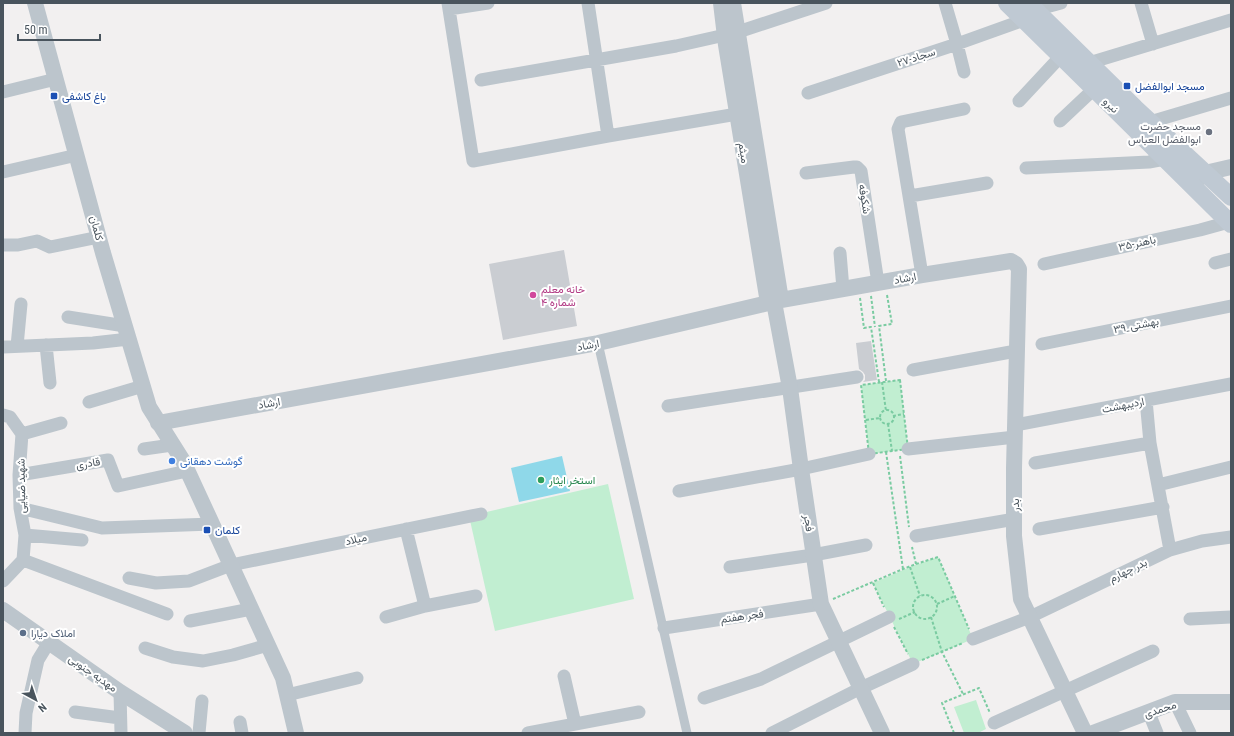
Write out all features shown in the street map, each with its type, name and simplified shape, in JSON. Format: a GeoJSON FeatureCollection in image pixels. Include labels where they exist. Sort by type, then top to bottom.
{"type":"FeatureCollection","features":[{"type":"Feature","properties":{"kind":"main road","name":"نیرو"},"geometry":{"type":"LineString","coordinates":[[1007,3],[1029,11],[1089,63],[1231,197]]}},
{"type":"Feature","properties":{"kind":"main road","name":"نیرو"},"geometry":{"type":"LineString","coordinates":[[1029,11],[1061,56],[1230,223]]}},
{"type":"Feature","properties":{"kind":"street","name":"کلمان"},"geometry":{"type":"LineString","coordinates":[[35,3],[99,237],[149,407],[183,461],[283,678],[296,733]]}},
{"type":"Feature","properties":{"kind":"street"},"geometry":{"type":"LineString","coordinates":[[488,3],[449,6],[473,161],[737,114]]}},
{"type":"Feature","properties":{"kind":"street"},"geometry":{"type":"LineString","coordinates":[[588,3],[608,136]]}},
{"type":"Feature","properties":{"kind":"street","name":"میثم"},"geometry":{"type":"LineString","coordinates":[[721,3],[731,34],[774,302]]}},
{"type":"Feature","properties":{"kind":"street","name":"میثم"},"geometry":{"type":"LineString","coordinates":[[733,3],[731,34],[737,114],[772,286]]}},
{"type":"Feature","properties":{"kind":"street"},"geometry":{"type":"LineString","coordinates":[[481,80],[676,46],[731,34],[826,3]]}},
{"type":"Feature","properties":{"kind":"street"},"geometry":{"type":"LineString","coordinates":[[945,3],[964,72]]}},
{"type":"Feature","properties":{"kind":"street","name":"۲۷-سجاد"},"geometry":{"type":"LineString","coordinates":[[808,92],[957,44],[1029,11],[1061,3]]}},
{"type":"Feature","properties":{"kind":"street"},"geometry":{"type":"LineString","coordinates":[[1141,3],[1153,44]]}},
{"type":"Feature","properties":{"kind":"street"},"geometry":{"type":"LineString","coordinates":[[1089,63],[1231,20]]}},
{"type":"Feature","properties":{"kind":"street"},"geometry":{"type":"LineString","coordinates":[[1019,101],[1061,56]]}},
{"type":"Feature","properties":{"kind":"street"},"geometry":{"type":"LineString","coordinates":[[3,92],[56,79]]}},
{"type":"Feature","properties":{"kind":"street"},"geometry":{"type":"LineString","coordinates":[[1060,121],[1094,89]]}},
{"type":"Feature","properties":{"kind":"street"},"geometry":{"type":"LineString","coordinates":[[1150,122],[1231,98]]}},
{"type":"Feature","properties":{"kind":"street"},"geometry":{"type":"LineString","coordinates":[[922,275],[898,128],[901,122],[964,109]]}},
{"type":"Feature","properties":{"kind":"street"},"geometry":{"type":"LineString","coordinates":[[3,172],[77,155]]}},
{"type":"Feature","properties":{"kind":"street"},"geometry":{"type":"LineString","coordinates":[[1026,168],[1149,162],[1165,159]]}},
{"type":"Feature","properties":{"kind":"street","name":"شکوفه"},"geometry":{"type":"LineString","coordinates":[[806,173],[854,167],[857,167],[860,171],[867,285]]}},
{"type":"Feature","properties":{"kind":"street"},"geometry":{"type":"LineString","coordinates":[[1191,185],[1205,173],[1231,167]]}},
{"type":"Feature","properties":{"kind":"street"},"geometry":{"type":"LineString","coordinates":[[910,196],[988,183]]}},
{"type":"Feature","properties":{"kind":"street","name":"۳۵-باهنر"},"geometry":{"type":"LineString","coordinates":[[1044,264],[1230,223]]}},
{"type":"Feature","properties":{"kind":"street"},"geometry":{"type":"LineString","coordinates":[[3,245],[18,245],[37,241],[50,247],[99,237]]}},
{"type":"Feature","properties":{"kind":"street"},"geometry":{"type":"LineString","coordinates":[[840,252],[867,285]]}},
{"type":"Feature","properties":{"kind":"street"},"geometry":{"type":"LineString","coordinates":[[1215,263],[1231,259]]}},
{"type":"Feature","properties":{"kind":"street","name":"ارشاد"},"geometry":{"type":"LineString","coordinates":[[158,423],[598,343],[774,302],[922,275],[1011,261],[1016,264]]}},
{"type":"Feature","properties":{"kind":"street","name":"بدر"},"geometry":{"type":"LineString","coordinates":[[1016,264],[1019,269],[1016,351],[1014,536],[1021,599],[1065,691],[1094,732]]}},
{"type":"Feature","properties":{"kind":"street","name":"فجر"},"geometry":{"type":"LineString","coordinates":[[774,302],[790,388],[821,604],[882,733]]}},
{"type":"Feature","properties":{"kind":"street"},"geometry":{"type":"LineString","coordinates":[[17,346],[21,304]]}},
{"type":"Feature","properties":{"kind":"street","name":"۳۹_بهشتی"},"geometry":{"type":"LineString","coordinates":[[1042,344],[1231,306]]}},
{"type":"Feature","properties":{"kind":"street"},"geometry":{"type":"LineString","coordinates":[[68,317],[127,332]]}},
{"type":"Feature","properties":{"kind":"street"},"geometry":{"type":"LineString","coordinates":[[3,347],[94,343],[127,332]]}},
{"type":"Feature","properties":{"kind":"street"},"geometry":{"type":"LineString","coordinates":[[598,343],[687,733]]}},
{"type":"Feature","properties":{"kind":"street"},"geometry":{"type":"LineString","coordinates":[[46,345],[50,383]]}},
{"type":"Feature","properties":{"kind":"street"},"geometry":{"type":"LineString","coordinates":[[912,370],[1016,351]]}},
{"type":"Feature","properties":{"kind":"street"},"geometry":{"type":"LineString","coordinates":[[668,406],[857,378]]}},
{"type":"Feature","properties":{"kind":"street","name":"اردیبهشت"},"geometry":{"type":"LineString","coordinates":[[904,450],[1015,431],[1146,400],[1231,384]]}},
{"type":"Feature","properties":{"kind":"street"},"geometry":{"type":"LineString","coordinates":[[89,402],[143,386]]}},
{"type":"Feature","properties":{"kind":"street"},"geometry":{"type":"LineString","coordinates":[[1146,400],[1150,443],[1170,550]]}},
{"type":"Feature","properties":{"kind":"street"},"geometry":{"type":"LineString","coordinates":[[3,415],[10,417],[22,434],[61,423]]}},
{"type":"Feature","properties":{"kind":"street","name":"شهید ضیایی"},"geometry":{"type":"LineString","coordinates":[[22,434],[19,475],[20,508],[25,535],[23,560]]}},
{"type":"Feature","properties":{"kind":"street"},"geometry":{"type":"LineString","coordinates":[[1035,463],[1150,443]]}},
{"type":"Feature","properties":{"kind":"street"},"geometry":{"type":"LineString","coordinates":[[144,449],[172,445]]}},
{"type":"Feature","properties":{"kind":"street"},"geometry":{"type":"LineString","coordinates":[[679,492],[801,469],[870,454]]}},
{"type":"Feature","properties":{"kind":"street","name":"قادری"},"geometry":{"type":"LineString","coordinates":[[19,475],[108,460],[118,486],[188,472]]}},
{"type":"Feature","properties":{"kind":"street"},"geometry":{"type":"LineString","coordinates":[[1158,484],[1231,467]]}},
{"type":"Feature","properties":{"kind":"street"},"geometry":{"type":"LineString","coordinates":[[20,508],[102,528],[212,524]]}},
{"type":"Feature","properties":{"kind":"street"},"geometry":{"type":"LineString","coordinates":[[1039,529],[1163,508]]}},
{"type":"Feature","properties":{"kind":"street","name":"میلاد"},"geometry":{"type":"LineString","coordinates":[[130,578],[156,583],[189,581],[231,565],[481,514]]}},
{"type":"Feature","properties":{"kind":"street"},"geometry":{"type":"LineString","coordinates":[[912,536],[1015,519]]}},
{"type":"Feature","properties":{"kind":"street"},"geometry":{"type":"LineString","coordinates":[[406,529],[425,606]]}},
{"type":"Feature","properties":{"kind":"street"},"geometry":{"type":"LineString","coordinates":[[25,535],[82,540]]}},
{"type":"Feature","properties":{"kind":"street","name":"بدر چهارم"},"geometry":{"type":"LineString","coordinates":[[973,639],[1030,617],[1170,550],[1202,541],[1231,537]]}},
{"type":"Feature","properties":{"kind":"street"},"geometry":{"type":"LineString","coordinates":[[730,567],[813,555],[866,545]]}},
{"type":"Feature","properties":{"kind":"street"},"geometry":{"type":"LineString","coordinates":[[3,581],[23,560],[167,614]]}},
{"type":"Feature","properties":{"kind":"street"},"geometry":{"type":"LineString","coordinates":[[386,617],[425,606],[476,596]]}},
{"type":"Feature","properties":{"kind":"street","name":"فجر هفتم"},"geometry":{"type":"LineString","coordinates":[[664,628],[821,604]]}},
{"type":"Feature","properties":{"kind":"street"},"geometry":{"type":"LineString","coordinates":[[190,621],[251,609]]}},
{"type":"Feature","properties":{"kind":"street","name":"مهدیه جنوبی"},"geometry":{"type":"LineString","coordinates":[[3,610],[120,692],[185,733]]}},
{"type":"Feature","properties":{"kind":"street"},"geometry":{"type":"LineString","coordinates":[[1190,619],[1231,617]]}},
{"type":"Feature","properties":{"kind":"street"},"geometry":{"type":"LineString","coordinates":[[704,698],[761,679],[893,618]]}},
{"type":"Feature","properties":{"kind":"street"},"geometry":{"type":"LineString","coordinates":[[25,733],[26,713],[38,660],[48,642]]}},
{"type":"Feature","properties":{"kind":"street"},"geometry":{"type":"LineString","coordinates":[[145,648],[173,657],[202,661],[233,655],[268,645]]}},
{"type":"Feature","properties":{"kind":"street"},"geometry":{"type":"LineString","coordinates":[[994,723],[1153,651]]}},
{"type":"Feature","properties":{"kind":"street"},"geometry":{"type":"LineString","coordinates":[[772,733],[861,688],[913,664]]}},
{"type":"Feature","properties":{"kind":"street"},"geometry":{"type":"LineString","coordinates":[[564,676],[575,724]]}},
{"type":"Feature","properties":{"kind":"street"},"geometry":{"type":"LineString","coordinates":[[287,695],[357,678]]}},
{"type":"Feature","properties":{"kind":"street"},"geometry":{"type":"LineString","coordinates":[[120,692],[121,733]]}},
{"type":"Feature","properties":{"kind":"street"},"geometry":{"type":"LineString","coordinates":[[199,733],[202,701]]}},
{"type":"Feature","properties":{"kind":"street"},"geometry":{"type":"LineString","coordinates":[[1175,702],[1190,733]]}},
{"type":"Feature","properties":{"kind":"street","name":"محمدی"},"geometry":{"type":"LineString","coordinates":[[1094,732],[1149,713],[1175,702],[1231,702]]}},
{"type":"Feature","properties":{"kind":"street"},"geometry":{"type":"LineString","coordinates":[[75,712],[120,718]]}},
{"type":"Feature","properties":{"kind":"street"},"geometry":{"type":"LineString","coordinates":[[528,733],[639,712]]}},
{"type":"Feature","properties":{"kind":"street"},"geometry":{"type":"LineString","coordinates":[[1149,713],[1157,733]]}},
{"type":"Feature","properties":{"kind":"path"},"geometry":{"type":"LineString","coordinates":[[867,285],[892,324],[864,328],[867,285]]}},
{"type":"Feature","properties":{"kind":"path"},"geometry":{"type":"LineString","coordinates":[[867,285],[875,327]]}},
{"type":"Feature","properties":{"kind":"path"},"geometry":{"type":"LineString","coordinates":[[880,326],[886,381]]}},
{"type":"Feature","properties":{"kind":"path"},"geometry":{"type":"LineString","coordinates":[[871,327],[886,411]]}},
{"type":"Feature","properties":{"kind":"path"},"geometry":{"type":"LineString","coordinates":[[904,450],[870,454],[861,385],[900,380],[904,414],[904,450],[916,564]]}},
{"type":"Feature","properties":{"kind":"path"},"geometry":{"type":"LineString","coordinates":[[880,418],[882,412],[886,411],[892,412],[893,416]]}},
{"type":"Feature","properties":{"kind":"path"},"geometry":{"type":"LineString","coordinates":[[893,416],[904,414]]}},
{"type":"Feature","properties":{"kind":"path"},"geometry":{"type":"LineString","coordinates":[[888,424],[893,420],[893,416]]}},
{"type":"Feature","properties":{"kind":"path"},"geometry":{"type":"LineString","coordinates":[[865,420],[880,418]]}},
{"type":"Feature","properties":{"kind":"path"},"geometry":{"type":"LineString","coordinates":[[880,418],[882,422],[888,424]]}},
{"type":"Feature","properties":{"kind":"path"},"geometry":{"type":"LineString","coordinates":[[888,424],[892,451]]}},
{"type":"Feature","properties":{"kind":"path"},"geometry":{"type":"LineString","coordinates":[[886,452],[903,569]]}},
{"type":"Feature","properties":{"kind":"path"},"geometry":{"type":"LineString","coordinates":[[821,604],[903,569],[938,557],[973,639],[913,664]]}},
{"type":"Feature","properties":{"kind":"path"},"geometry":{"type":"LineString","coordinates":[[910,567],[920,596]]}},
{"type":"Feature","properties":{"kind":"path"},"geometry":{"type":"LineString","coordinates":[[920,596],[930,596],[935,600],[936,611],[931,617],[924,618],[917,615],[915,612],[915,601],[920,596]]}},
{"type":"Feature","properties":{"kind":"path"},"geometry":{"type":"LineString","coordinates":[[936,604],[955,596]]}},
{"type":"Feature","properties":{"kind":"path"},"geometry":{"type":"LineString","coordinates":[[893,618],[915,612]]}},
{"type":"Feature","properties":{"kind":"path"},"geometry":{"type":"LineString","coordinates":[[931,617],[942,652],[963,694]]}},
{"type":"Feature","properties":{"kind":"path"},"geometry":{"type":"LineString","coordinates":[[954,733],[942,703],[980,688],[994,723]]}},
{"type":"Feature","properties":{"kind":"green space"},"geometry":{"type":"Polygon","coordinates":[[[900,380],[908,449],[869,454],[861,385],[900,380]]]}},
{"type":"Feature","properties":{"kind":"green space"},"geometry":{"type":"Polygon","coordinates":[[[608,484],[634,599],[495,631],[469,516],[608,484]]]}},
{"type":"Feature","properties":{"kind":"green space"},"geometry":{"type":"Polygon","coordinates":[[[938,557],[973,639],[913,664],[873,583],[938,557]]]}},
{"type":"Feature","properties":{"kind":"green space"},"geometry":{"type":"Polygon","coordinates":[[[976,700],[986,729],[978,733],[964,733],[954,707],[976,700]]]}},
{"type":"Feature","properties":{"kind":"water","name":"استخر ایثار"},"geometry":{"type":"Polygon","coordinates":[[[562,456],[570,491],[519,502],[511,468],[562,456]]]}},
{"type":"Feature","properties":{"kind":"building","name":"خانه معلم شماره ۴"},"geometry":{"type":"Polygon","coordinates":[[[564,250],[577,326],[503,340],[489,264],[564,250]]]}},
{"type":"Feature","properties":{"kind":"building"},"geometry":{"type":"Polygon","coordinates":[[[871,341],[877,380],[863,382],[865,380],[865,375],[859,369],[856,343],[871,341]]]}},
{"type":"Feature","properties":{"kind":"place","name":"مسجد ابوالفضل"},"geometry":{"type":"Point","coordinates":[1127,86]}},
{"type":"Feature","properties":{"kind":"place","name":"باغ کاشفی"},"geometry":{"type":"Point","coordinates":[54,96]}},
{"type":"Feature","properties":{"kind":"place","name":"مسجد حضرت ابوالفضل العباس"},"geometry":{"type":"Point","coordinates":[1209,132]}},
{"type":"Feature","properties":{"kind":"place","name":"خانه معلم شماره ۴"},"geometry":{"type":"Point","coordinates":[533,295]}},
{"type":"Feature","properties":{"kind":"place","name":"گوشت دهقانی"},"geometry":{"type":"Point","coordinates":[172,461]}},
{"type":"Feature","properties":{"kind":"place","name":"استخر ایثار"},"geometry":{"type":"Point","coordinates":[541,480]}},
{"type":"Feature","properties":{"kind":"place","name":"کلمان"},"geometry":{"type":"Point","coordinates":[207,530]}},
{"type":"Feature","properties":{"kind":"place","name":"املاک دیارا"},"geometry":{"type":"Point","coordinates":[23,633]}}]}
